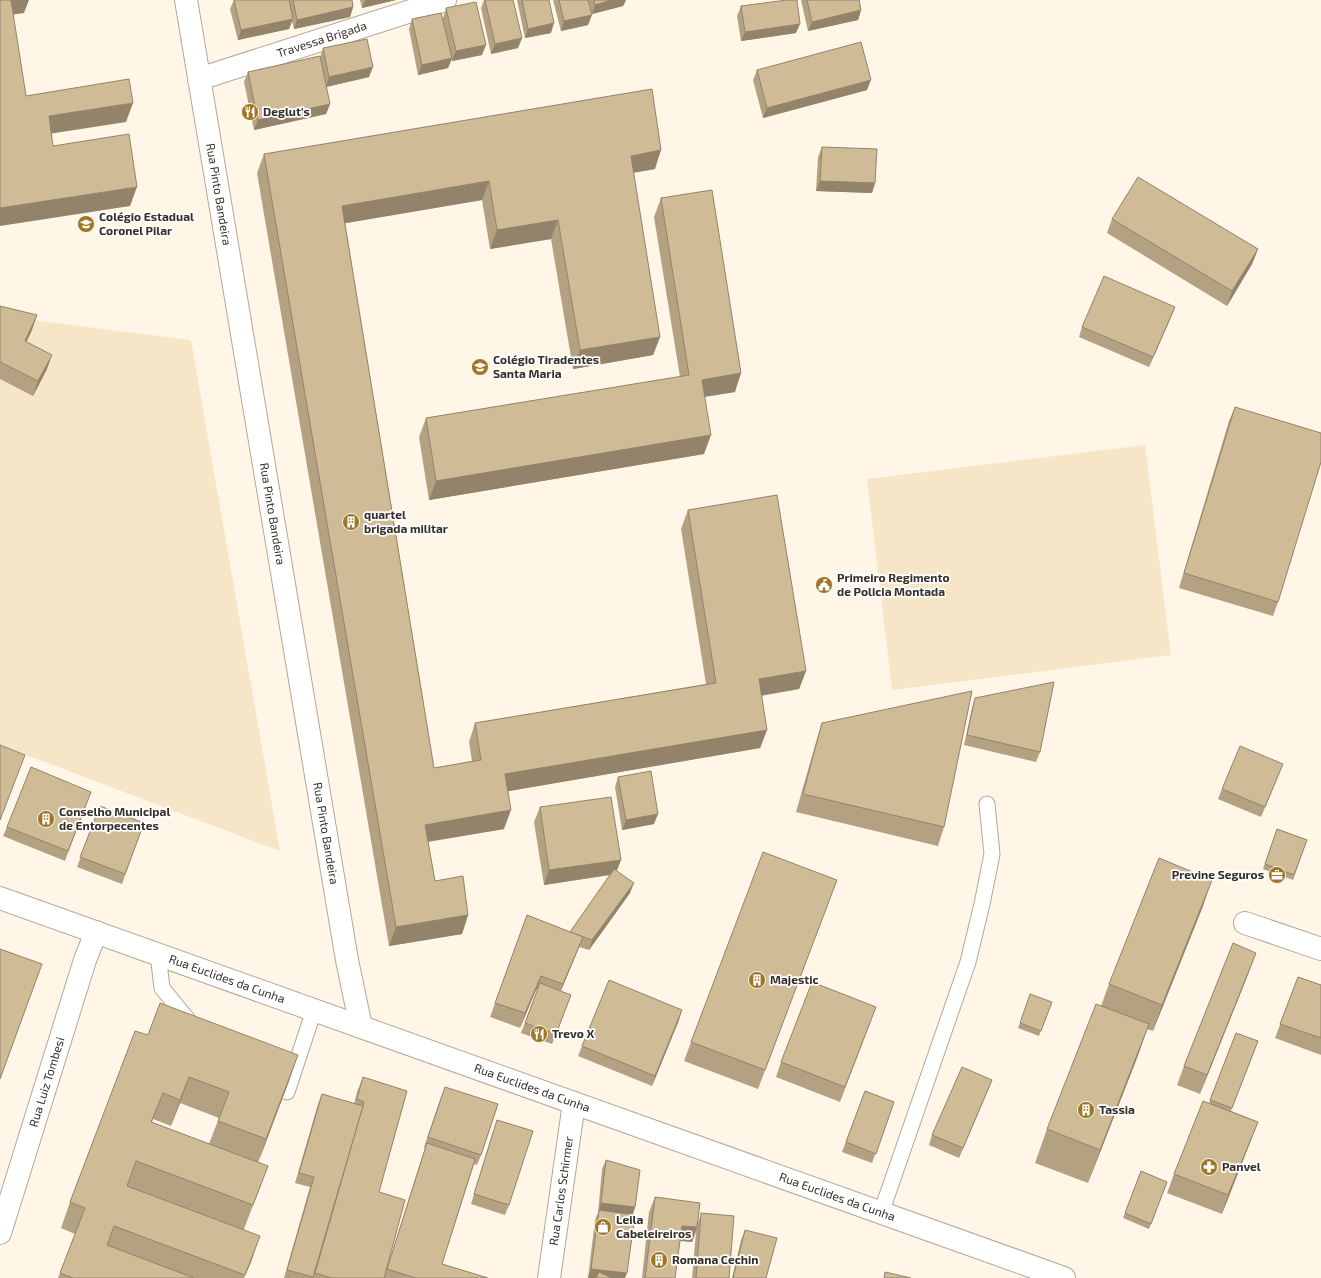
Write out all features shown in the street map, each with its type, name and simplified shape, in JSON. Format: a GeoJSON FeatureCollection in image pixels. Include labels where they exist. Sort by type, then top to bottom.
{"type":"FeatureCollection","features":[{"type":"Feature","properties":{"kind":"street","name":"Rua Pinto Bandeira"},"geometry":{"type":"LineString","coordinates":[[186,0],[343,937],[360,1027]]}},
{"type":"Feature","properties":{"kind":"street","name":"Travessa Brigada"},"geometry":{"type":"LineString","coordinates":[[199,79],[445,0]]}},
{"type":"Feature","properties":{"kind":"street","name":"Rua Euclides da Cunha"},"geometry":{"type":"LineString","coordinates":[[0,898],[881,1213],[1026,1271],[1064,1278]]}},
{"type":"Feature","properties":{"kind":"street"},"geometry":{"type":"LineString","coordinates":[[1245,923],[1321,949]]}},
{"type":"Feature","properties":{"kind":"street","name":"Rua Luiz Tombesi"},"geometry":{"type":"LineString","coordinates":[[0,1232],[85,960],[96,932]]}},
{"type":"Feature","properties":{"kind":"street","name":"Rua Carlos Schirmer"},"geometry":{"type":"LineString","coordinates":[[549,1278],[574,1103]]}},
{"type":"Feature","properties":{"kind":"lane"},"geometry":{"type":"LineString","coordinates":[[881,1213],[968,962],[992,854],[987,804]]}},
{"type":"Feature","properties":{"kind":"lane"},"geometry":{"type":"LineString","coordinates":[[158,954],[162,988],[194,1028],[207,1034]]}},
{"type":"Feature","properties":{"kind":"lane"},"geometry":{"type":"LineString","coordinates":[[287,1092],[288,1065],[314,1010]]}},
{"type":"Feature","properties":{"kind":"shaded area"},"geometry":{"type":"Polygon","coordinates":[[[0,316],[191,340],[280,851],[0,745],[0,316]]]}},
{"type":"Feature","properties":{"kind":"shaded area"},"geometry":{"type":"Polygon","coordinates":[[[1145,445],[1171,655],[892,690],[867,479],[1145,445]]]}},
{"type":"Feature","properties":{"kind":"building"},"geometry":{"type":"Polygon","coordinates":[[[0,0],[11,0],[26,96],[129,79],[133,103],[49,116],[53,146],[129,134],[137,187],[0,208],[0,0]]]}},
{"type":"Feature","properties":{"kind":"building"},"geometry":{"type":"Polygon","coordinates":[[[234,0],[289,0],[293,19],[241,30],[234,0]]]}},
{"type":"Feature","properties":{"kind":"building"},"geometry":{"type":"Polygon","coordinates":[[[293,0],[352,0],[353,7],[297,20],[293,0]]]}},
{"type":"Feature","properties":{"kind":"building"},"geometry":{"type":"Polygon","coordinates":[[[485,0],[513,0],[522,38],[495,44],[485,0]]]}},
{"type":"Feature","properties":{"kind":"building"},"geometry":{"type":"Polygon","coordinates":[[[522,0],[549,0],[554,23],[528,29],[522,0]]]}},
{"type":"Feature","properties":{"kind":"building"},"geometry":{"type":"Polygon","coordinates":[[[559,0],[588,0],[592,15],[564,21],[559,0]]]}},
{"type":"Feature","properties":{"kind":"building"},"geometry":{"type":"Polygon","coordinates":[[[594,0],[612,0],[595,5],[594,0]]]}},
{"type":"Feature","properties":{"kind":"building"},"geometry":{"type":"Polygon","coordinates":[[[797,0],[800,24],[745,32],[741,6],[797,0]]]}},
{"type":"Feature","properties":{"kind":"building"},"geometry":{"type":"Polygon","coordinates":[[[807,0],[859,0],[861,10],[812,22],[807,0]]]}},
{"type":"Feature","properties":{"kind":"building"},"geometry":{"type":"Polygon","coordinates":[[[476,2],[486,45],[456,51],[446,8],[476,2]]]}},
{"type":"Feature","properties":{"kind":"building"},"geometry":{"type":"Polygon","coordinates":[[[441,13],[452,58],[422,65],[412,19],[441,13]]]}},
{"type":"Feature","properties":{"kind":"building"},"geometry":{"type":"Polygon","coordinates":[[[367,39],[373,67],[329,77],[323,48],[367,39]]]}},
{"type":"Feature","properties":{"kind":"building"},"geometry":{"type":"Polygon","coordinates":[[[861,42],[871,80],[767,108],[757,70],[861,42]]]}},
{"type":"Feature","properties":{"kind":"building"},"geometry":{"type":"Polygon","coordinates":[[[320,56],[330,104],[258,120],[248,72],[320,56]]]}},
{"type":"Feature","properties":{"kind":"building","name":"quartel brigada militar"},"geometry":{"type":"Polygon","coordinates":[[[652,89],[661,150],[631,156],[660,337],[580,350],[558,220],[497,230],[489,181],[342,206],[434,768],[481,760],[475,723],[716,683],[688,510],[777,495],[806,671],[759,679],[767,730],[505,774],[511,810],[425,825],[435,881],[463,876],[468,915],[396,927],[264,154],[652,89]]]}},
{"type":"Feature","properties":{"kind":"building"},"geometry":{"type":"Polygon","coordinates":[[[822,147],[877,149],[875,183],[820,181],[822,147]]]}},
{"type":"Feature","properties":{"kind":"building"},"geometry":{"type":"Polygon","coordinates":[[[1138,177],[1258,249],[1232,291],[1112,219],[1138,177]]]}},
{"type":"Feature","properties":{"kind":"building"},"geometry":{"type":"Polygon","coordinates":[[[712,190],[741,373],[702,380],[711,435],[436,481],[426,418],[689,375],[661,198],[712,190]]]}},
{"type":"Feature","properties":{"kind":"building"},"geometry":{"type":"Polygon","coordinates":[[[1104,276],[1175,307],[1153,357],[1082,327],[1104,276]]]}},
{"type":"Feature","properties":{"kind":"building"},"geometry":{"type":"Polygon","coordinates":[[[0,306],[37,315],[25,341],[52,355],[38,381],[0,362],[0,306]]]}},
{"type":"Feature","properties":{"kind":"building"},"geometry":{"type":"Polygon","coordinates":[[[1235,407],[1321,433],[1321,462],[1278,602],[1184,573],[1235,407]]]}},
{"type":"Feature","properties":{"kind":"building"},"geometry":{"type":"Polygon","coordinates":[[[1054,682],[1040,752],[967,735],[975,698],[1054,682]]]}},
{"type":"Feature","properties":{"kind":"building"},"geometry":{"type":"Polygon","coordinates":[[[972,691],[944,827],[803,794],[822,723],[972,691]]]}},
{"type":"Feature","properties":{"kind":"building"},"geometry":{"type":"Polygon","coordinates":[[[0,745],[25,755],[0,820],[0,745]]]}},
{"type":"Feature","properties":{"kind":"building"},"geometry":{"type":"Polygon","coordinates":[[[1240,746],[1283,764],[1265,807],[1222,789],[1240,746]]]}},
{"type":"Feature","properties":{"kind":"building","name":"Conselho Municipal de Entorpecentes"},"geometry":{"type":"Polygon","coordinates":[[[31,767],[91,792],[68,851],[7,827],[31,767]]]}},
{"type":"Feature","properties":{"kind":"building"},"geometry":{"type":"Polygon","coordinates":[[[651,771],[658,814],[626,820],[618,777],[651,771]]]}},
{"type":"Feature","properties":{"kind":"building"},"geometry":{"type":"Polygon","coordinates":[[[611,797],[621,860],[549,870],[540,807],[611,797]]]}},
{"type":"Feature","properties":{"kind":"building"},"geometry":{"type":"Polygon","coordinates":[[[100,806],[144,823],[125,874],[80,857],[100,806]]]}},
{"type":"Feature","properties":{"kind":"building"},"geometry":{"type":"Polygon","coordinates":[[[1277,829],[1307,840],[1294,875],[1265,864],[1277,829]]]}},
{"type":"Feature","properties":{"kind":"building","name":"Majestic"},"geometry":{"type":"Polygon","coordinates":[[[763,852],[837,880],[765,1070],[691,1042],[763,852]]]}},
{"type":"Feature","properties":{"kind":"building"},"geometry":{"type":"Polygon","coordinates":[[[1159,858],[1212,880],[1162,1005],[1109,984],[1159,858]]]}},
{"type":"Feature","properties":{"kind":"building"},"geometry":{"type":"Polygon","coordinates":[[[614,869],[634,883],[592,940],[570,932],[614,869]]]}},
{"type":"Feature","properties":{"kind":"building"},"geometry":{"type":"Polygon","coordinates":[[[527,915],[583,937],[563,984],[541,976],[525,1013],[495,1003],[527,915]]]}},
{"type":"Feature","properties":{"kind":"building"},"geometry":{"type":"Polygon","coordinates":[[[1233,943],[1256,953],[1207,1075],[1184,1066],[1233,943]]]}},
{"type":"Feature","properties":{"kind":"building"},"geometry":{"type":"Polygon","coordinates":[[[0,949],[42,964],[0,1079],[0,949]]]}},
{"type":"Feature","properties":{"kind":"building"},"geometry":{"type":"Polygon","coordinates":[[[1298,977],[1321,985],[1321,1038],[1280,1024],[1298,977]]]}},
{"type":"Feature","properties":{"kind":"building"},"geometry":{"type":"Polygon","coordinates":[[[609,980],[682,1010],[655,1076],[582,1046],[609,980]]]}},
{"type":"Feature","properties":{"kind":"building"},"geometry":{"type":"Polygon","coordinates":[[[812,982],[876,1007],[845,1087],[781,1062],[812,982]]]}},
{"type":"Feature","properties":{"kind":"building"},"geometry":{"type":"Polygon","coordinates":[[[540,983],[571,995],[556,1034],[525,1023],[540,983]]]}},
{"type":"Feature","properties":{"kind":"building"},"geometry":{"type":"Polygon","coordinates":[[[1030,994],[1052,1002],[1041,1031],[1020,1023],[1030,994]]]}},
{"type":"Feature","properties":{"kind":"building"},"geometry":{"type":"Polygon","coordinates":[[[160,1003],[298,1055],[266,1139],[218,1121],[229,1092],[189,1077],[180,1100],[163,1093],[151,1122],[268,1166],[253,1205],[136,1161],[127,1186],[260,1236],[245,1275],[114,1226],[107,1245],[194,1278],[73,1278],[60,1273],[85,1208],[70,1202],[135,1031],[148,1035],[160,1003]]]}},
{"type":"Feature","properties":{"kind":"building","name":"Tassia"},"geometry":{"type":"Polygon","coordinates":[[[1096,1004],[1149,1024],[1100,1150],[1047,1129],[1096,1004]]]}},
{"type":"Feature","properties":{"kind":"building"},"geometry":{"type":"Polygon","coordinates":[[[1236,1033],[1258,1041],[1232,1108],[1210,1100],[1236,1033]]]}},
{"type":"Feature","properties":{"kind":"building"},"geometry":{"type":"Polygon","coordinates":[[[962,1067],[992,1080],[963,1148],[932,1135],[962,1067]]]}},
{"type":"Feature","properties":{"kind":"building"},"geometry":{"type":"Polygon","coordinates":[[[363,1077],[407,1091],[379,1192],[405,1200],[384,1278],[332,1278],[315,1273],[364,1102],[357,1099],[363,1077]]]}},
{"type":"Feature","properties":{"kind":"building"},"geometry":{"type":"Polygon","coordinates":[[[445,1087],[498,1104],[481,1155],[428,1137],[445,1087]]]}},
{"type":"Feature","properties":{"kind":"building"},"geometry":{"type":"Polygon","coordinates":[[[865,1091],[894,1102],[876,1154],[846,1142],[865,1091]]]}},
{"type":"Feature","properties":{"kind":"building"},"geometry":{"type":"Polygon","coordinates":[[[322,1094],[363,1106],[313,1277],[287,1270],[314,1177],[299,1173],[322,1094]]]}},
{"type":"Feature","properties":{"kind":"building","name":"Panvel"},"geometry":{"type":"Polygon","coordinates":[[[1203,1101],[1258,1122],[1228,1195],[1174,1174],[1203,1101]]]}},
{"type":"Feature","properties":{"kind":"building"},"geometry":{"type":"Polygon","coordinates":[[[497,1120],[533,1131],[509,1205],[474,1194],[497,1120]]]}},
{"type":"Feature","properties":{"kind":"building"},"geometry":{"type":"Polygon","coordinates":[[[427,1143],[475,1159],[442,1264],[488,1278],[416,1278],[387,1269],[427,1143]]]}},
{"type":"Feature","properties":{"kind":"building"},"geometry":{"type":"Polygon","coordinates":[[[606,1160],[640,1170],[635,1207],[601,1203],[606,1160]]]}},
{"type":"Feature","properties":{"kind":"building"},"geometry":{"type":"Polygon","coordinates":[[[1141,1171],[1167,1182],[1151,1224],[1125,1213],[1141,1171]]]}},
{"type":"Feature","properties":{"kind":"building","name":"Romana Cechin"},"geometry":{"type":"Polygon","coordinates":[[[655,1197],[700,1203],[697,1227],[682,1226],[675,1278],[645,1278],[655,1197]]]}},
{"type":"Feature","properties":{"kind":"building"},"geometry":{"type":"Polygon","coordinates":[[[599,1210],[635,1215],[627,1273],[591,1269],[599,1210]]]}},
{"type":"Feature","properties":{"kind":"building"},"geometry":{"type":"Polygon","coordinates":[[[701,1213],[734,1216],[729,1278],[696,1278],[701,1213]]]}},
{"type":"Feature","properties":{"kind":"building"},"geometry":{"type":"Polygon","coordinates":[[[745,1230],[777,1238],[766,1278],[733,1278],[745,1230]]]}},
{"type":"Feature","properties":{"kind":"building"},"geometry":{"type":"Polygon","coordinates":[[[599,1272],[612,1278],[596,1278],[599,1272]]]}},
{"type":"Feature","properties":{"kind":"building"},"geometry":{"type":"Polygon","coordinates":[[[885,1272],[911,1278],[884,1278],[885,1272]]]}},
{"type":"Feature","properties":{"kind":"place","name":"Deglut's"},"geometry":{"type":"Point","coordinates":[250,112]}},
{"type":"Feature","properties":{"kind":"place","name":"Colégio Estadual Coronel Pilar"},"geometry":{"type":"Point","coordinates":[86,224]}},
{"type":"Feature","properties":{"kind":"place","name":"Colégio Tiradentes Santa Maria"},"geometry":{"type":"Point","coordinates":[480,367]}},
{"type":"Feature","properties":{"kind":"place","name":"quartel brigada militar"},"geometry":{"type":"Point","coordinates":[351,522]}},
{"type":"Feature","properties":{"kind":"place","name":"Primeiro Regimento de Policia Montada"},"geometry":{"type":"Point","coordinates":[824,585]}},
{"type":"Feature","properties":{"kind":"place","name":"Conselho Municipal de Entorpecentes"},"geometry":{"type":"Point","coordinates":[46,819]}},
{"type":"Feature","properties":{"kind":"place","name":"Previne Seguros"},"geometry":{"type":"Point","coordinates":[1277,875]}},
{"type":"Feature","properties":{"kind":"place","name":"Majestic"},"geometry":{"type":"Point","coordinates":[757,980]}},
{"type":"Feature","properties":{"kind":"place","name":"Trevo X"},"geometry":{"type":"Point","coordinates":[539,1034]}},
{"type":"Feature","properties":{"kind":"place","name":"Tassia"},"geometry":{"type":"Point","coordinates":[1086,1110]}},
{"type":"Feature","properties":{"kind":"place","name":"Panvel"},"geometry":{"type":"Point","coordinates":[1209,1167]}},
{"type":"Feature","properties":{"kind":"place","name":"Leila Cabeleireiros"},"geometry":{"type":"Point","coordinates":[603,1227]}},
{"type":"Feature","properties":{"kind":"place","name":"Romana Cechin"},"geometry":{"type":"Point","coordinates":[659,1260]}}]}
